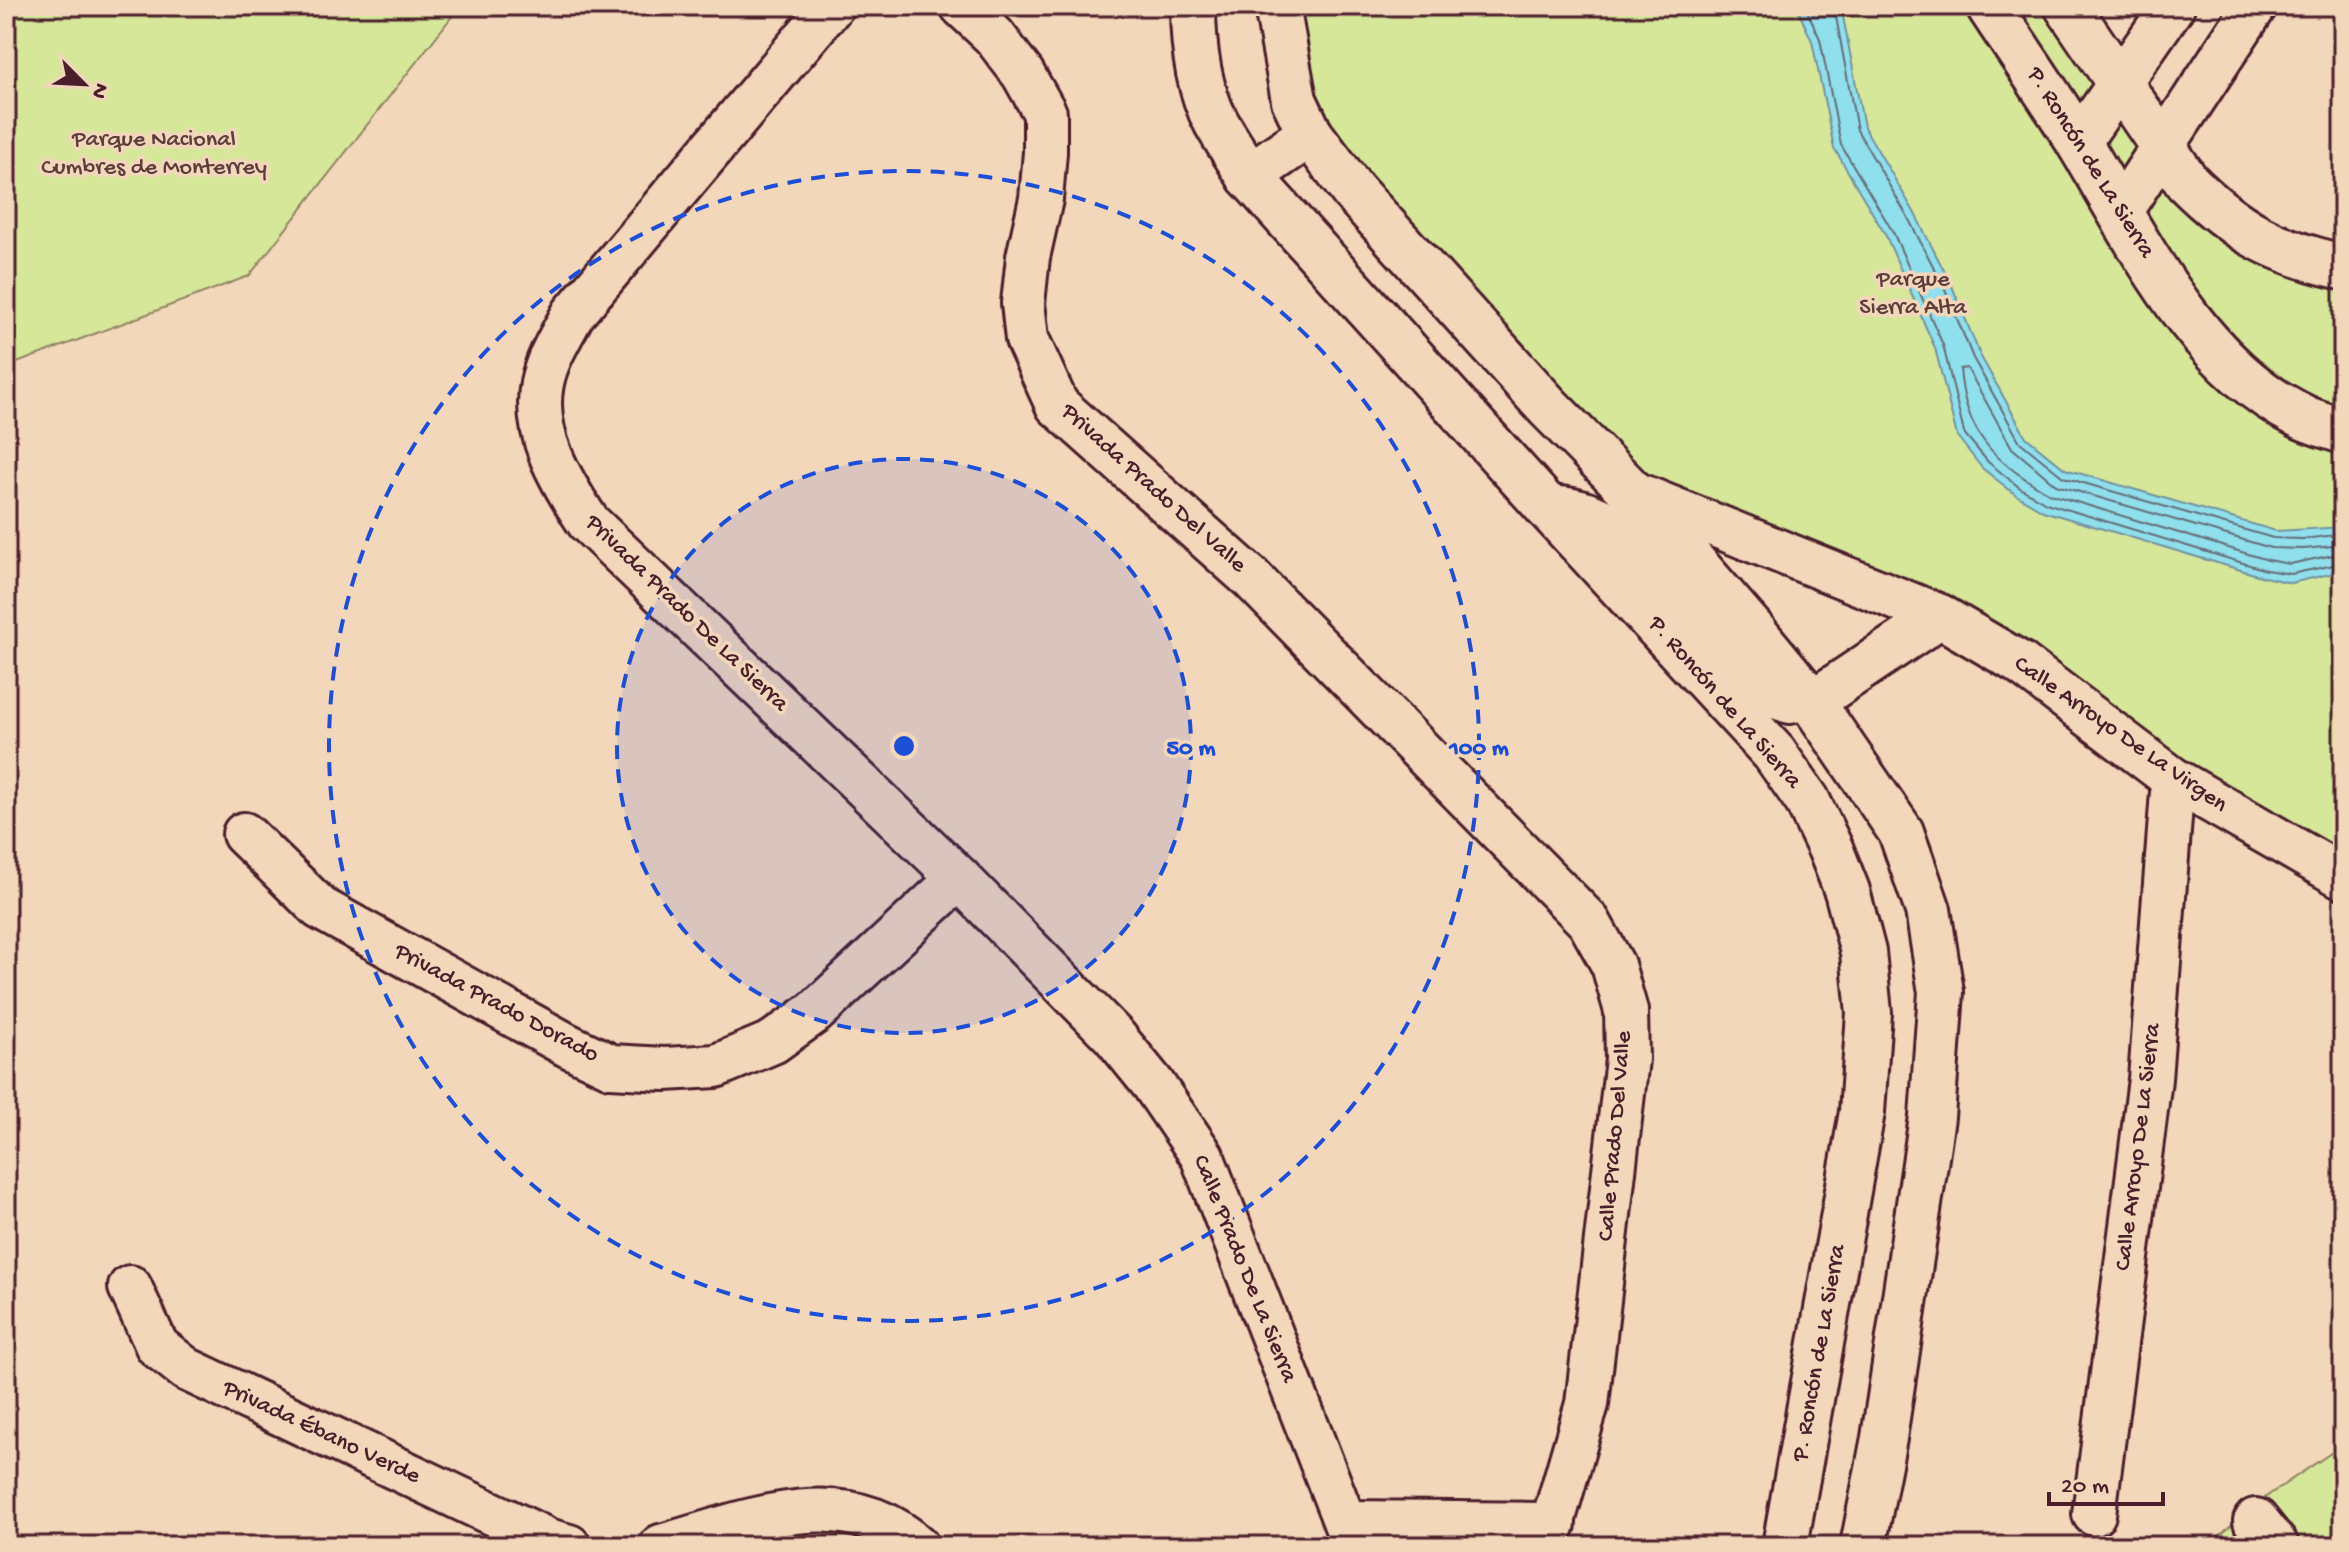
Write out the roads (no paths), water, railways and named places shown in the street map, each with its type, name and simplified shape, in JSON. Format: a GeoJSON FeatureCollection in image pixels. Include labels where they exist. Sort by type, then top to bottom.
{"type":"FeatureCollection","features":[{"type":"Feature","properties":{"kind":"street","name":"Privada Prado De La Sierra"},"geometry":{"type":"LineString","coordinates":[[832,6],[573,314],[553,350],[542,382],[540,409],[547,444],[559,478],[588,522],[959,878]]}},
{"type":"Feature","properties":{"kind":"street","name":"Privada Prado Del Valle"},"geometry":{"type":"LineString","coordinates":[[962,6],[994,36],[1023,74],[1045,113],[1041,199],[1028,257],[1023,303],[1027,339],[1057,405],[1251,578]]}},
{"type":"Feature","properties":{"kind":"street","name":"P. Roncón de La Sierra"},"geometry":{"type":"LineString","coordinates":[[1193,6],[1193,36],[1215,119],[1249,176],[1774,753],[1807,800],[1847,891],[1863,952],[1869,1013],[1862,1112],[1785,1546]]}},
{"type":"Feature","properties":{"kind":"street"},"geometry":{"type":"LineString","coordinates":[[1277,6],[1294,100],[1310,134],[1353,191],[1548,407],[1632,492],[1812,702],[1901,832],[1928,910],[1941,992],[1932,1117],[1884,1438],[1863,1546]]}},
{"type":"Feature","properties":{"kind":"street","name":"P. Roncón de La Sierra"},"geometry":{"type":"LineString","coordinates":[[1989,6],[2079,142],[2183,311],[2216,351],[2280,404],[2298,415],[2343,431]]}},
{"type":"Feature","properties":{"kind":"street"},"geometry":{"type":"LineString","coordinates":[[2067,6],[2187,182],[2211,206],[2242,230],[2279,248],[2343,267]]}},
{"type":"Feature","properties":{"kind":"street"},"geometry":{"type":"LineString","coordinates":[[2079,142],[2173,6]]}},
{"type":"Feature","properties":{"kind":"street"},"geometry":{"type":"LineString","coordinates":[[2120,212],[2255,6]]}},
{"type":"Feature","properties":{"kind":"street"},"geometry":{"type":"LineString","coordinates":[[1249,176],[1310,134]]}},
{"type":"Feature","properties":{"kind":"street","name":"Calle Arroyo De La Virgen"},"geometry":{"type":"LineString","coordinates":[[1632,492],[1940,616],[2020,663],[2173,779],[2343,877]]}},
{"type":"Feature","properties":{"kind":"street"},"geometry":{"type":"LineString","coordinates":[[1548,508],[1571,509],[1609,525],[1763,688],[1781,699],[1812,702],[1940,616]]}},
{"type":"Feature","properties":{"kind":"street","name":"Calle Prado Del Valle"},"geometry":{"type":"LineString","coordinates":[[1251,578],[1589,922],[1613,965],[1626,1011],[1627,1059],[1587,1404],[1550,1535]]}},
{"type":"Feature","properties":{"kind":"street","name":"Calle Arroyo De La Sierra"},"geometry":{"type":"LineString","coordinates":[[2094,1514],[2150,1079],[2173,779]]}},
{"type":"Feature","properties":{"kind":"street","name":"Privada Prado Dorado"},"geometry":{"type":"LineString","coordinates":[[244,834],[320,908],[567,1045],[611,1066],[665,1069],[716,1066],[773,1042],[815,1012],[959,878]]}},
{"type":"Feature","properties":{"kind":"street","name":"Calle Prado De La Sierra"},"geometry":{"type":"LineString","coordinates":[[959,878],[1114,1036],[1153,1084],[1202,1156],[1349,1534]]}},
{"type":"Feature","properties":{"kind":"street","name":"Privada Ébano Verde"},"geometry":{"type":"LineString","coordinates":[[130,1287],[157,1346],[186,1369],[555,1544]]}},
{"type":"Feature","properties":{"kind":"street"},"geometry":{"type":"LineString","coordinates":[[661,1546],[780,1512],[833,1509],[873,1517],[917,1546]]}},
{"type":"Feature","properties":{"kind":"street"},"geometry":{"type":"LineString","coordinates":[[1349,1534],[1550,1535]]}},
{"type":"Feature","properties":{"kind":"water"},"geometry":{"type":"Polygon","coordinates":[[[1796,6],[1841,6],[1864,127],[1913,210],[1952,286],[1980,355],[2026,437],[2065,469],[2276,531],[2343,527],[2343,571],[2291,583],[2264,577],[2043,511],[2016,495],[1982,468],[1957,436],[1935,348],[1886,236],[1834,148],[1812,41],[1796,6]]]}},
{"type":"Feature","properties":{"kind":"park label","name":"Parque Nacional Cumbres de Monterrey"},"geometry":{"type":"Point","coordinates":[154,154]}},
{"type":"Feature","properties":{"kind":"park label","name":"Parque Sierra Alta"},"geometry":{"type":"Point","coordinates":[1913,294]}}]}
